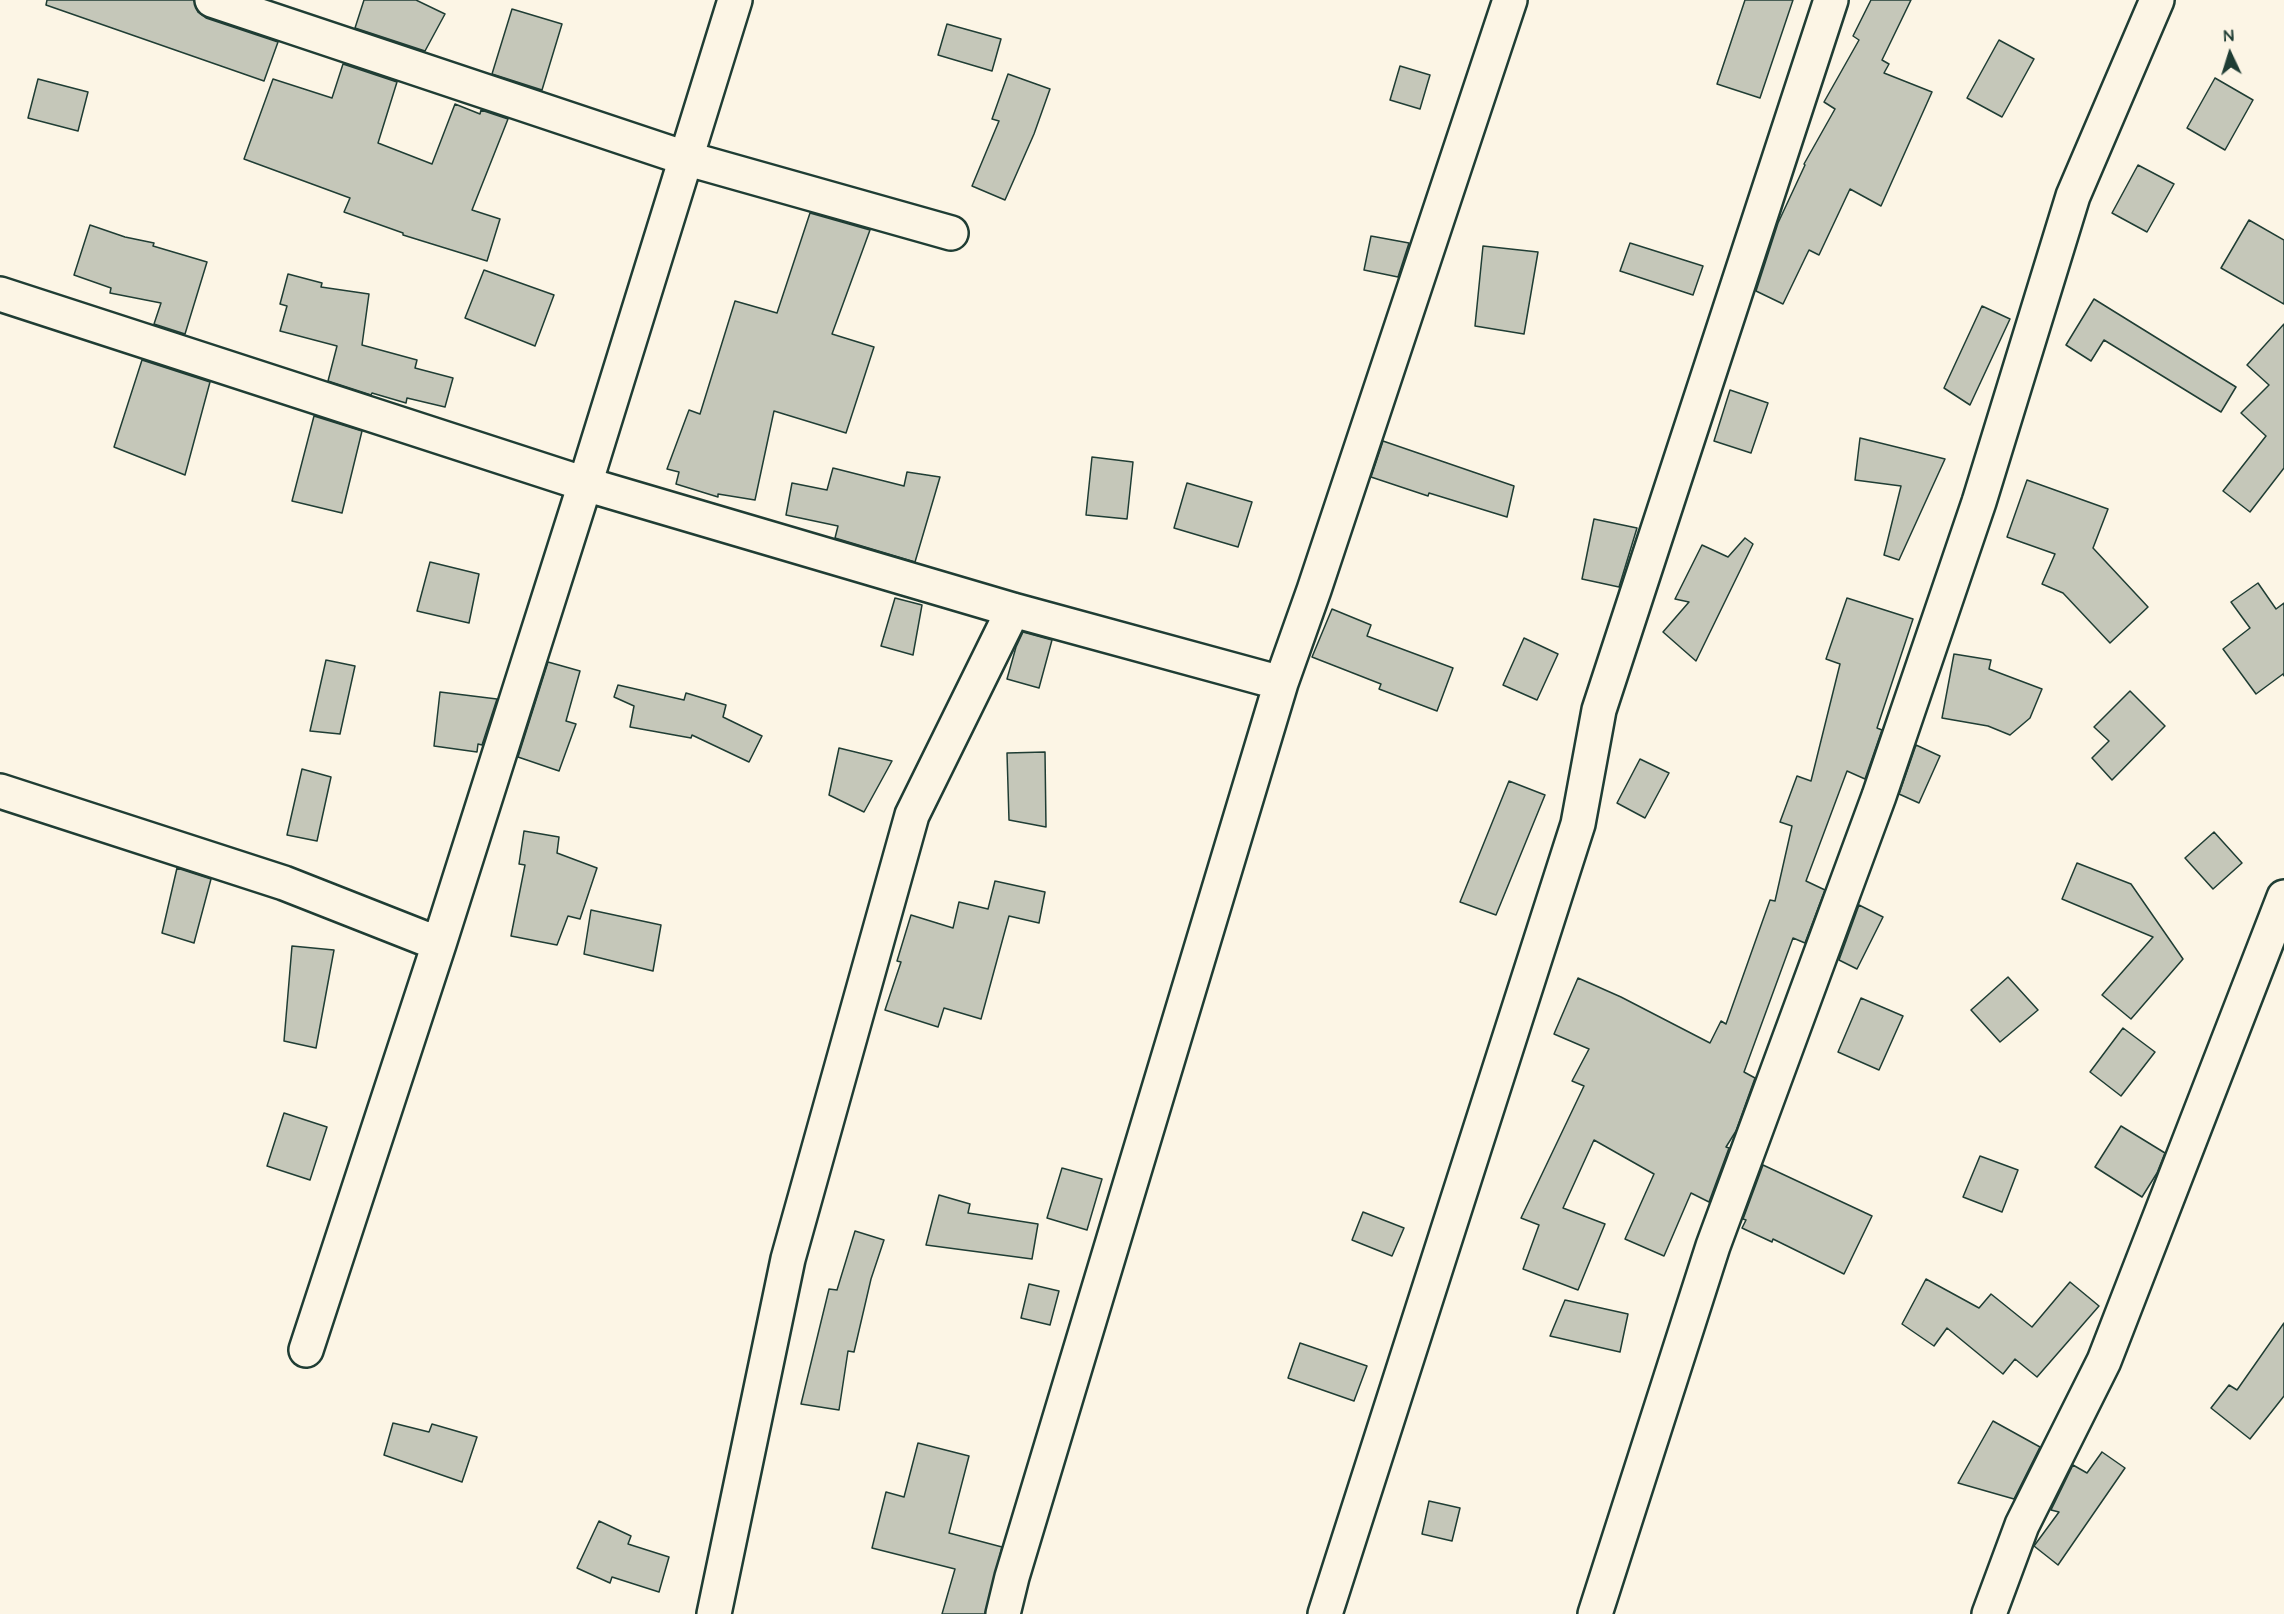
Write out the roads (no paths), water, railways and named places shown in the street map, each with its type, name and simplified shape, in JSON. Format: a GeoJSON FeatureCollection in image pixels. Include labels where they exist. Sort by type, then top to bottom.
{"type":"FeatureCollection","features":[{"type":"Feature","properties":{"kind":"street"},"geometry":{"type":"LineString","coordinates":[[212,0],[685,158],[951,233]]}},
{"type":"Feature","properties":{"kind":"street"},"geometry":{"type":"LineString","coordinates":[[306,1350],[439,944],[735,0]]}},
{"type":"Feature","properties":{"kind":"street"},"geometry":{"type":"LineString","coordinates":[[1003,1614],[1012,1577],[1281,683],[1510,0]]}},
{"type":"Feature","properties":{"kind":"street"},"geometry":{"type":"LineString","coordinates":[[1325,1614],[1578,824],[1599,710],[1831,0]]}},
{"type":"Feature","properties":{"kind":"street"},"geometry":{"type":"LineString","coordinates":[[1595,1614],[1713,1246],[1879,796],[1979,502],[2073,196],[2157,0]]}},
{"type":"Feature","properties":{"kind":"street"},"geometry":{"type":"LineString","coordinates":[[0,294],[585,484],[1013,610],[1281,683]]}},
{"type":"Feature","properties":{"kind":"street"},"geometry":{"type":"LineString","coordinates":[[714,1614],[788,1260],[912,815],[1013,610]]}},
{"type":"Feature","properties":{"kind":"street"},"geometry":{"type":"LineString","coordinates":[[0,791],[284,883],[439,944]]}},
{"type":"Feature","properties":{"kind":"street"},"geometry":{"type":"LineString","coordinates":[[1989,1614],[2022,1525],[2104,1361],[2284,897]]}}]}
